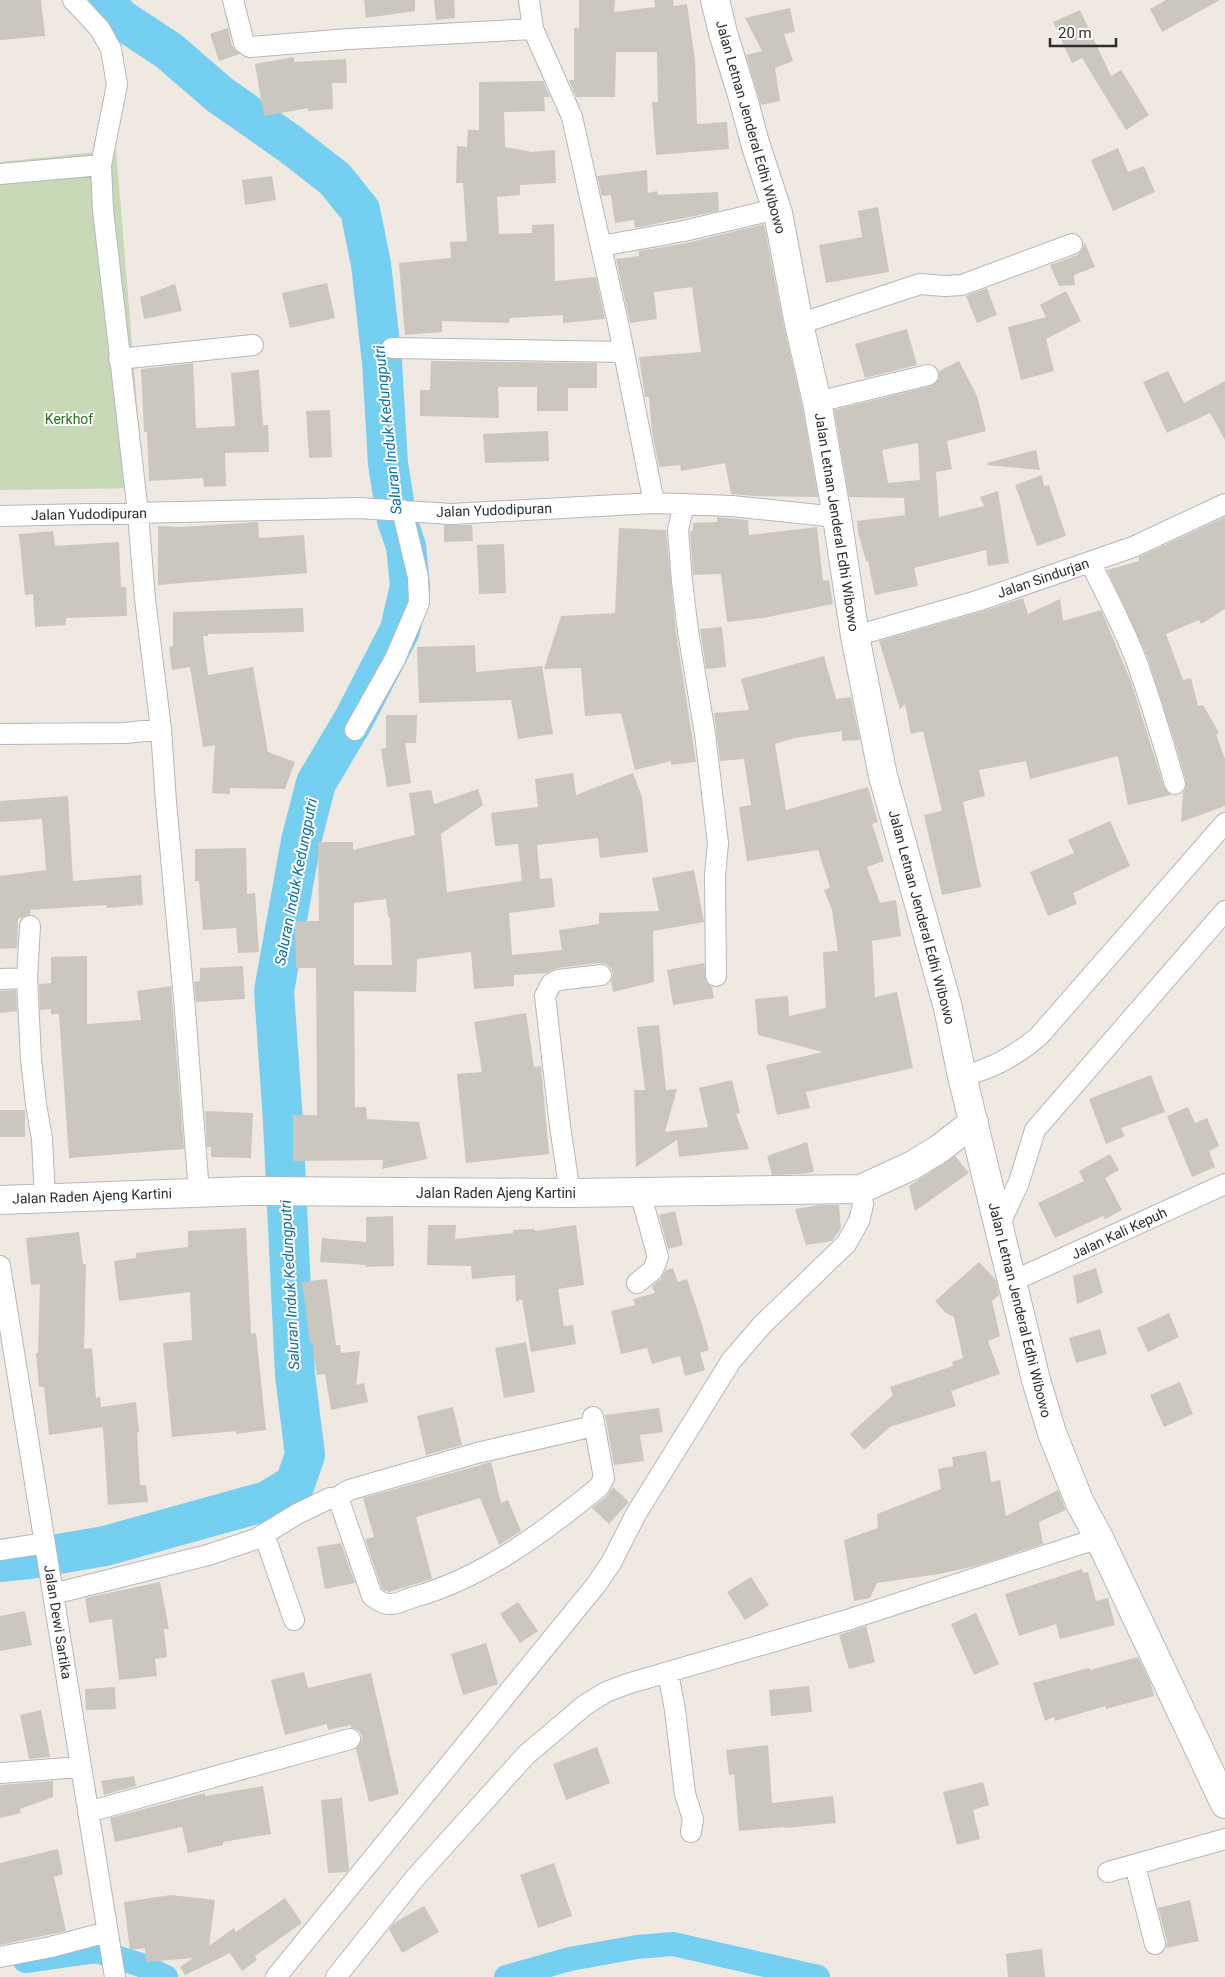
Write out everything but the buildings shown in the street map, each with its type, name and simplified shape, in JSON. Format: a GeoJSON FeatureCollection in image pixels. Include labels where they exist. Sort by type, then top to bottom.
{"type":"FeatureCollection","features":[{"type":"Feature","properties":{"kind":"street"},"geometry":{"type":"LineString","coordinates":[[73,0],[100,28],[111,49],[117,85],[101,165],[104,227],[138,513],[145,599],[161,729],[185,1001],[199,1193]]}},
{"type":"Feature","properties":{"kind":"street"},"geometry":{"type":"LineString","coordinates":[[233,0],[244,43],[250,47],[350,39],[533,29]]}},
{"type":"Feature","properties":{"kind":"street"},"geometry":{"type":"LineString","coordinates":[[529,0],[533,29],[572,118],[624,352],[654,503]]}},
{"type":"Feature","properties":{"kind":"street","name":"Jalan Letnan Jenderal Edhi Wibowo"},"geometry":{"type":"LineString","coordinates":[[715,0],[755,143],[776,209],[817,402],[855,636],[884,776],[948,1008],[962,1076],[998,1228],[1013,1281],[1029,1355],[1052,1433],[1080,1502],[1099,1538],[1225,1804]]}},
{"type":"Feature","properties":{"kind":"street"},"geometry":{"type":"LineString","coordinates":[[0,174],[101,165]]}},
{"type":"Feature","properties":{"kind":"street"},"geometry":{"type":"LineString","coordinates":[[601,246],[684,231],[776,209]]}},
{"type":"Feature","properties":{"kind":"street"},"geometry":{"type":"LineString","coordinates":[[799,324],[920,284],[962,285],[1072,244]]}},
{"type":"Feature","properties":{"kind":"street"},"geometry":{"type":"LineString","coordinates":[[119,359],[253,345]]}},
{"type":"Feature","properties":{"kind":"street"},"geometry":{"type":"LineString","coordinates":[[392,348],[624,352]]}},
{"type":"Feature","properties":{"kind":"street"},"geometry":{"type":"LineString","coordinates":[[817,402],[928,375]]}},
{"type":"Feature","properties":{"kind":"street","name":"Jalan Yudodipuran"},"geometry":{"type":"LineString","coordinates":[[0,516],[359,508],[451,514],[654,503],[732,506],[837,517]]}},
{"type":"Feature","properties":{"kind":"street"},"geometry":{"type":"LineString","coordinates":[[684,504],[678,530],[682,582],[705,734],[718,843],[714,875],[716,976]]}},
{"type":"Feature","properties":{"kind":"street","name":"Jalan Sindurjan"},"geometry":{"type":"LineString","coordinates":[[855,636],[977,601],[1133,547],[1225,504]]}},
{"type":"Feature","properties":{"kind":"street"},"geometry":{"type":"LineString","coordinates":[[355,730],[395,659],[420,603],[418,577],[400,510]]}},
{"type":"Feature","properties":{"kind":"street"},"geometry":{"type":"LineString","coordinates":[[1090,562],[1135,658],[1160,729],[1176,784]]}},
{"type":"Feature","properties":{"kind":"street"},"geometry":{"type":"LineString","coordinates":[[0,734],[126,733],[161,729]]}},
{"type":"Feature","properties":{"kind":"street"},"geometry":{"type":"LineString","coordinates":[[962,1076],[978,1073],[989,1068],[1014,1054],[1038,1036],[1225,824]]}},
{"type":"Feature","properties":{"kind":"street"},"geometry":{"type":"LineString","coordinates":[[998,1228],[1019,1182],[1036,1130],[1225,911]]}},
{"type":"Feature","properties":{"kind":"street"},"geometry":{"type":"LineString","coordinates":[[30,926],[27,978],[31,1059],[42,1139],[45,1198]]}},
{"type":"Feature","properties":{"kind":"street"},"geometry":{"type":"LineString","coordinates":[[570,1193],[545,996],[551,984],[558,980],[601,975]]}},
{"type":"Feature","properties":{"kind":"street"},"geometry":{"type":"LineString","coordinates":[[0,979],[27,978]]}},
{"type":"Feature","properties":{"kind":"street","name":"Jalan Raden Ajeng Kartini"},"geometry":{"type":"LineString","coordinates":[[0,1200],[247,1191],[570,1193],[861,1189],[911,1166],[939,1149],[974,1122]]}},
{"type":"Feature","properties":{"kind":"street","name":"Jalan Kali Kepuh"},"geometry":{"type":"LineString","coordinates":[[1013,1281],[1225,1184]]}},
{"type":"Feature","properties":{"kind":"street"},"geometry":{"type":"LineString","coordinates":[[276,1977],[596,1585],[611,1563],[636,1514],[731,1361],[762,1325],[846,1244],[859,1221],[863,1205],[861,1189]]}},
{"type":"Feature","properties":{"kind":"street"},"geometry":{"type":"LineString","coordinates":[[637,1283],[653,1270],[658,1257],[640,1192]]}},
{"type":"Feature","properties":{"kind":"street","name":"Jalan Dewi Sartika"},"geometry":{"type":"LineString","coordinates":[[0,1266],[115,1977]]}},
{"type":"Feature","properties":{"kind":"street"},"geometry":{"type":"LineString","coordinates":[[52,1589],[208,1555],[264,1534],[330,1498],[340,1503],[372,1596],[378,1601],[388,1604],[431,1593],[489,1565],[532,1538],[569,1512],[598,1487],[604,1478],[594,1422],[349,1490],[335,1499]]}},
{"type":"Feature","properties":{"kind":"street"},"geometry":{"type":"LineString","coordinates":[[264,1534],[294,1620]]}},
{"type":"Feature","properties":{"kind":"street"},"geometry":{"type":"LineString","coordinates":[[336,1977],[415,1878],[526,1755],[585,1705],[599,1696],[627,1684],[847,1620],[1099,1538]]}},
{"type":"Feature","properties":{"kind":"street"},"geometry":{"type":"LineString","coordinates":[[0,1550],[45,1544]]}},
{"type":"Feature","properties":{"kind":"street"},"geometry":{"type":"LineString","coordinates":[[668,1673],[675,1710],[685,1794],[693,1819],[691,1832]]}},
{"type":"Feature","properties":{"kind":"street"},"geometry":{"type":"LineString","coordinates":[[88,1812],[350,1739]]}},
{"type":"Feature","properties":{"kind":"street"},"geometry":{"type":"LineString","coordinates":[[0,1773],[81,1767]]}},
{"type":"Feature","properties":{"kind":"street"},"geometry":{"type":"LineString","coordinates":[[1108,1872],[1225,1839]]}},
{"type":"Feature","properties":{"kind":"street"},"geometry":{"type":"LineString","coordinates":[[1135,1864],[1155,1944]]}},
{"type":"Feature","properties":{"kind":"street"},"geometry":{"type":"LineString","coordinates":[[0,1957],[107,1936]]}},
{"type":"Feature","properties":{"kind":"green space","name":"Kerkhof"},"geometry":{"type":"Polygon","coordinates":[[[116,150],[144,488],[0,490],[0,162],[116,150]]]}},
{"type":"Feature","properties":{"kind":"waterway","name":"Saluran Induk Kedungputri"},"geometry":{"type":"LineString","coordinates":[[0,1562],[105,1546],[267,1501],[295,1484],[305,1455],[295,1375],[283,1121],[274,991],[301,841],[316,783],[354,719],[400,630],[410,586],[406,546],[397,520],[388,464],[382,362],[371,264],[360,210],[335,179],[290,144],[220,95],[169,51],[119,18],[105,0]]}},
{"type":"Feature","properties":{"kind":"waterway"},"geometry":{"type":"LineString","coordinates":[[506,1977],[570,1959],[637,1947],[673,1944],[818,1977]]}},
{"type":"Feature","properties":{"kind":"waterway"},"geometry":{"type":"LineString","coordinates":[[25,1961],[96,1951],[141,1965],[166,1977]]}}]}
